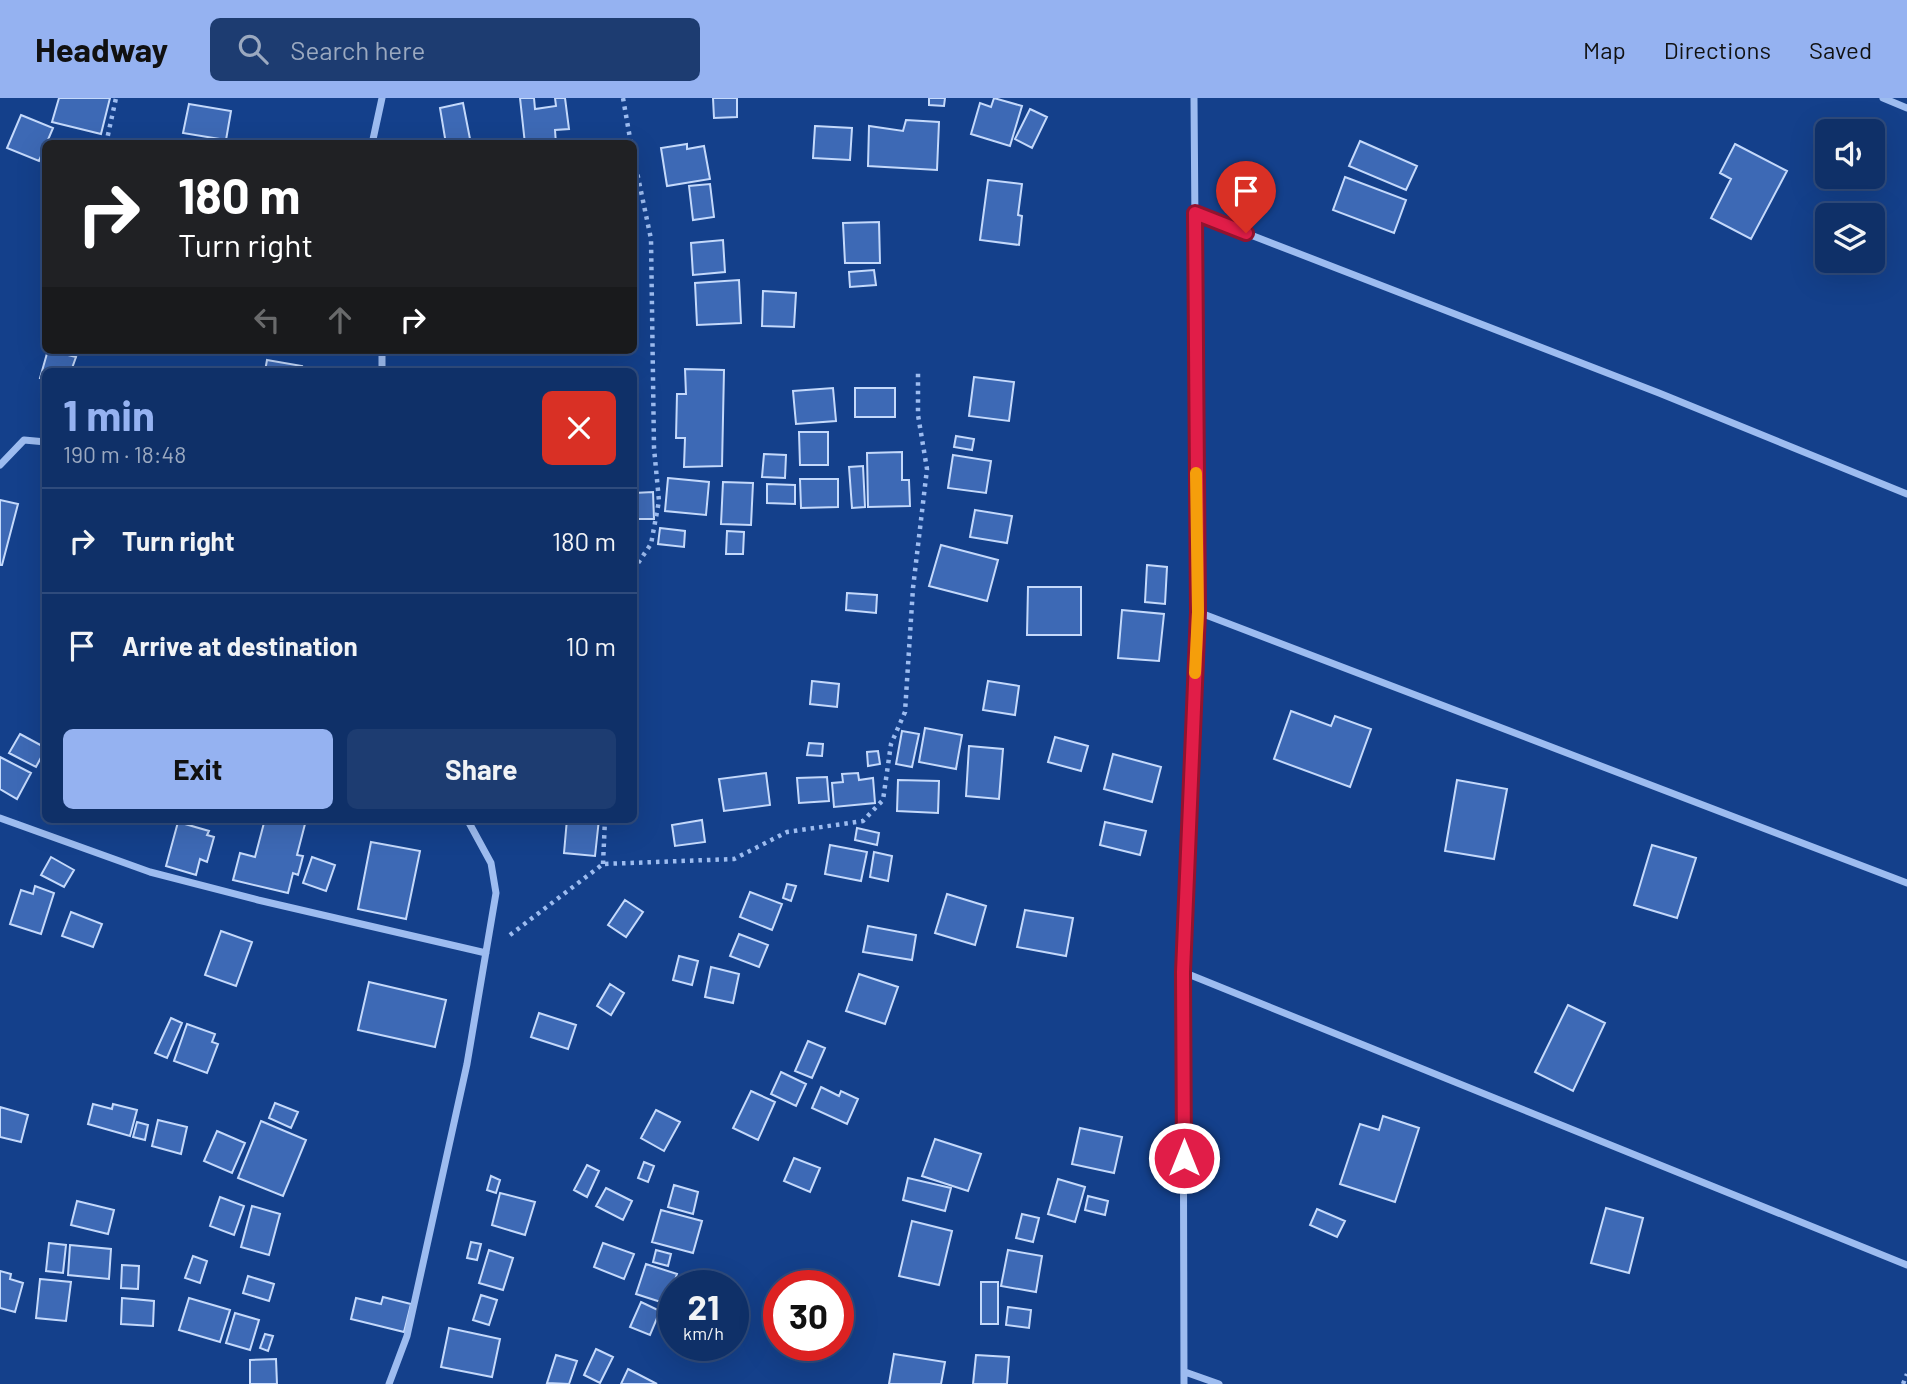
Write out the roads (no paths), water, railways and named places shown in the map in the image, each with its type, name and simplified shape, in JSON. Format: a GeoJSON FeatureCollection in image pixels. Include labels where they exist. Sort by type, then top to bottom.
{"type":"FeatureCollection","features":[{"type":"Feature","properties":{"kind":"street"},"geometry":{"type":"LineString","coordinates":[[373,140],[382,98]]}},
{"type":"Feature","properties":{"kind":"street"},"geometry":{"type":"LineString","coordinates":[[1184,1384],[1183,972],[1198,612],[1194,98]]}},
{"type":"Feature","properties":{"kind":"street"},"geometry":{"type":"LineString","coordinates":[[1883,98],[1907,108]]}},
{"type":"Feature","properties":{"kind":"street"},"geometry":{"type":"LineString","coordinates":[[1195,213],[1659,393],[1907,494]]}},
{"type":"Feature","properties":{"kind":"street"},"geometry":{"type":"LineString","coordinates":[[0,465],[24,440],[42,442]]}},
{"type":"Feature","properties":{"kind":"street"},"geometry":{"type":"LineString","coordinates":[[1198,612],[1907,883]]}},
{"type":"Feature","properties":{"kind":"street"},"geometry":{"type":"LineString","coordinates":[[0,818],[150,872],[486,953]]}},
{"type":"Feature","properties":{"kind":"street"},"geometry":{"type":"LineString","coordinates":[[389,1384],[407,1336],[467,1064],[496,893],[491,863],[469,823]]}},
{"type":"Feature","properties":{"kind":"street"},"geometry":{"type":"LineString","coordinates":[[1183,972],[1907,1265]]}},
{"type":"Feature","properties":{"kind":"street"},"geometry":{"type":"LineString","coordinates":[[1185,1372],[1219,1384]]}}]}
